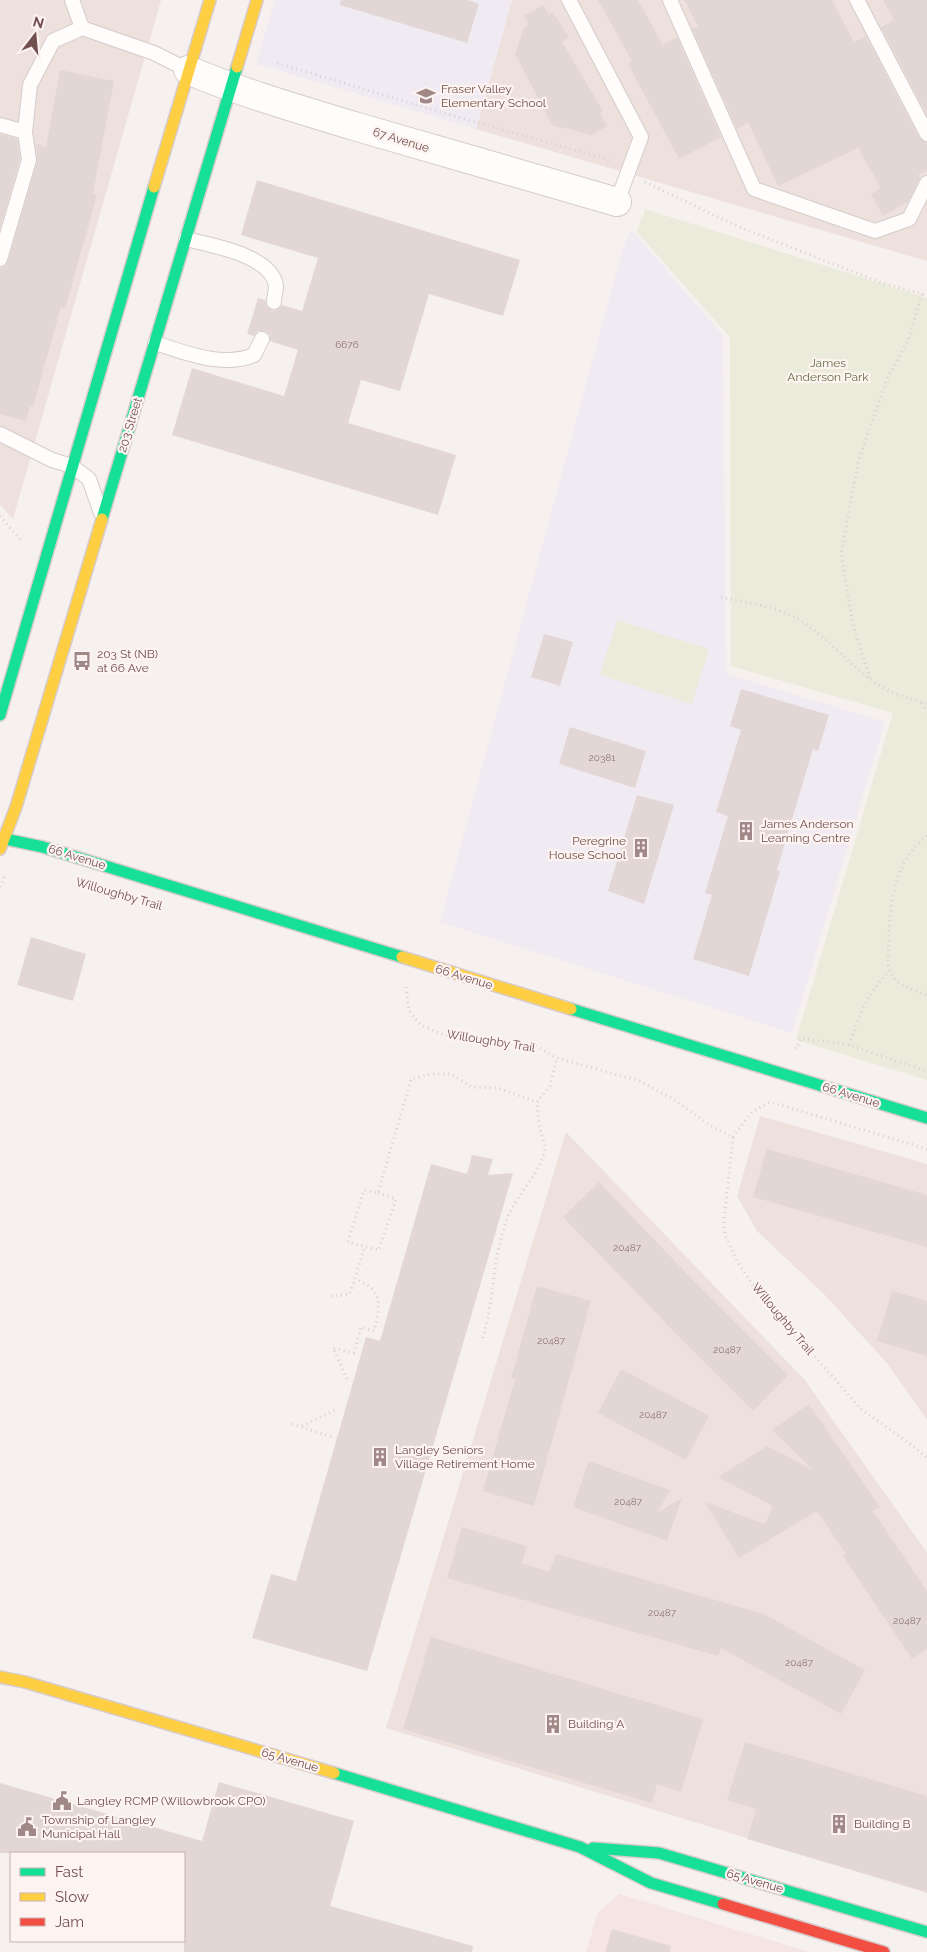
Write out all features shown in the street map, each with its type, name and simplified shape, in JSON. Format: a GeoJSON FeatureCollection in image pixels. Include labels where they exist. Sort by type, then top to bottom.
{"type":"FeatureCollection","features":[{"type":"Feature","properties":{"kind":"street"},"geometry":{"type":"LineString","coordinates":[[0,715],[210,0]]}},
{"type":"Feature","properties":{"kind":"street","name":"203 Street"},"geometry":{"type":"LineString","coordinates":[[1,842],[16,807],[257,0]]}},
{"type":"Feature","properties":{"kind":"street","name":"67 Avenue"},"geometry":{"type":"LineString","coordinates":[[188,70],[231,88],[430,149],[617,202]]}},
{"type":"Feature","properties":{"kind":"street","name":"66 Avenue"},"geometry":{"type":"LineString","coordinates":[[1,842],[44,847],[927,1118]]}},
{"type":"Feature","properties":{"kind":"street","name":"65 Avenue"},"geometry":{"type":"LineString","coordinates":[[0,1677],[25,1682],[580,1847],[651,1883],[884,1952]]}},
{"type":"Feature","properties":{"kind":"street","name":"65 Avenue"},"geometry":{"type":"LineString","coordinates":[[580,1847],[659,1853],[927,1932]]}},
{"type":"Feature","properties":{"kind":"lane"},"geometry":{"type":"LineString","coordinates":[[72,0],[82,28]]}},
{"type":"Feature","properties":{"kind":"lane"},"geometry":{"type":"LineString","coordinates":[[569,0],[641,137],[617,202]]}},
{"type":"Feature","properties":{"kind":"lane"},"geometry":{"type":"LineString","coordinates":[[670,0],[754,190],[876,231],[909,219],[927,183]]}},
{"type":"Feature","properties":{"kind":"lane"},"geometry":{"type":"LineString","coordinates":[[857,0],[927,134]]}},
{"type":"Feature","properties":{"kind":"lane"},"geometry":{"type":"LineString","coordinates":[[0,259],[29,160],[26,132],[30,85],[53,41],[82,28],[154,53],[188,70]]}},
{"type":"Feature","properties":{"kind":"lane"},"geometry":{"type":"LineString","coordinates":[[0,125],[26,132]]}},
{"type":"Feature","properties":{"kind":"lane"},"geometry":{"type":"LineString","coordinates":[[186,239],[256,260],[269,272],[276,286],[274,302]]}},
{"type":"Feature","properties":{"kind":"lane"},"geometry":{"type":"LineString","coordinates":[[155,343],[187,354],[206,358],[242,360],[254,355],[262,339]]}},
{"type":"Feature","properties":{"kind":"lane"},"geometry":{"type":"LineString","coordinates":[[0,434],[52,460],[72,466],[88,479],[102,517]]}},
{"type":"Feature","properties":{"kind":"path"},"geometry":{"type":"LineString","coordinates":[[870,678],[854,625],[841,553],[859,459],[887,379],[908,340],[922,294]]}},
{"type":"Feature","properties":{"kind":"path"},"geometry":{"type":"LineString","coordinates":[[721,597],[779,611],[796,618],[816,631],[870,678],[901,696],[927,704]]}},
{"type":"Feature","properties":{"kind":"path"},"geometry":{"type":"LineString","coordinates":[[922,702],[927,712]]}},
{"type":"Feature","properties":{"kind":"path"},"geometry":{"type":"LineString","coordinates":[[927,836],[907,857],[898,880],[890,918],[889,970],[896,981],[927,995]]}},
{"type":"Feature","properties":{"kind":"path"},"geometry":{"type":"LineString","coordinates":[[849,1045],[864,1004],[889,970]]}},
{"type":"Feature","properties":{"kind":"path","name":"Willoughby Trail"},"geometry":{"type":"LineString","coordinates":[[404,983],[408,989],[409,1011],[421,1024],[444,1035],[536,1046],[557,1058],[640,1081],[672,1099],[711,1126],[733,1137],[724,1220],[726,1234],[737,1261],[756,1290],[862,1410],[927,1458]]}},
{"type":"Feature","properties":{"kind":"path"},"geometry":{"type":"LineString","coordinates":[[789,1046],[797,1048],[801,1038],[849,1045],[927,1071]]}},
{"type":"Feature","properties":{"kind":"path"},"geometry":{"type":"LineString","coordinates":[[483,1338],[490,1316],[493,1280],[509,1214],[541,1163],[545,1146],[540,1128],[537,1102],[550,1086],[557,1058]]}},
{"type":"Feature","properties":{"kind":"path"},"geometry":{"type":"LineString","coordinates":[[378,1193],[411,1078],[432,1074],[451,1074],[472,1088],[498,1088],[537,1102]]}},
{"type":"Feature","properties":{"kind":"path"},"geometry":{"type":"LineString","coordinates":[[733,1137],[752,1112],[770,1102],[927,1149]]}},
{"type":"Feature","properties":{"kind":"path"},"geometry":{"type":"LineString","coordinates":[[364,1190],[378,1193],[396,1199],[379,1250],[348,1242],[364,1190]]}},
{"type":"Feature","properties":{"kind":"path"},"geometry":{"type":"LineString","coordinates":[[331,1296],[350,1294],[365,1246]]}},
{"type":"Feature","properties":{"kind":"path"},"geometry":{"type":"LineString","coordinates":[[346,1380],[333,1348],[354,1353],[362,1327],[374,1331],[379,1311],[379,1298],[369,1284],[355,1279]]}},
{"type":"Feature","properties":{"kind":"path"},"geometry":{"type":"LineString","coordinates":[[302,1426],[334,1410]]}},
{"type":"Feature","properties":{"kind":"path"},"geometry":{"type":"LineString","coordinates":[[292,1424],[332,1437]]}},
{"type":"Feature","properties":{"kind":"shaded area"},"geometry":{"type":"Polygon","coordinates":[[[0,0],[161,0],[13,519],[0,505],[0,0]]]}},
{"type":"Feature","properties":{"kind":"shaded area","name":"Fraser Valley Elementary School"},"geometry":{"type":"Polygon","coordinates":[[[275,0],[512,0],[476,129],[256,64],[275,0]]]}},
{"type":"Feature","properties":{"kind":"shaded area"},"geometry":{"type":"Polygon","coordinates":[[[512,0],[927,0],[927,261],[476,129],[512,0]]]}},
{"type":"Feature","properties":{"kind":"shaded area"},"geometry":{"type":"Polygon","coordinates":[[[631,229],[723,336],[726,674],[885,722],[792,1033],[440,922],[623,248],[631,229]]]}},
{"type":"Feature","properties":{"kind":"shaded area"},"geometry":{"type":"Polygon","coordinates":[[[760,1116],[927,1164],[927,1420],[887,1363],[823,1293],[757,1231],[737,1196],[760,1116]]]}},
{"type":"Feature","properties":{"kind":"shaded area"},"geometry":{"type":"Polygon","coordinates":[[[566,1132],[804,1379],[927,1553],[927,1893],[386,1728],[566,1132]]]}},
{"type":"Feature","properties":{"kind":"shaded area"},"geometry":{"type":"Polygon","coordinates":[[[620,1894],[809,1952],[586,1952],[598,1912],[620,1894]]]}},
{"type":"Feature","properties":{"kind":"green space","name":"James Anderson Park"},"geometry":{"type":"Polygon","coordinates":[[[645,209],[927,298],[927,1080],[796,1040],[893,713],[731,666],[730,337],[637,232],[645,209]]]}},
{"type":"Feature","properties":{"kind":"green space"},"geometry":{"type":"Polygon","coordinates":[[[617,620],[709,649],[692,704],[600,675],[617,620]]]}},
{"type":"Feature","properties":{"kind":"building"},"geometry":{"type":"Polygon","coordinates":[[[341,0],[468,0],[479,4],[467,43],[340,5],[341,0]]]}},
{"type":"Feature","properties":{"kind":"building"},"geometry":{"type":"Polygon","coordinates":[[[598,0],[638,0],[663,45],[677,37],[721,137],[679,159],[628,64],[632,61],[598,0]]]}},
{"type":"Feature","properties":{"kind":"building"},"geometry":{"type":"Polygon","coordinates":[[[684,0],[832,0],[854,42],[866,36],[919,138],[927,143],[927,170],[918,175],[920,178],[908,202],[883,216],[871,194],[881,188],[858,148],[778,186],[748,122],[737,129],[692,29],[698,26],[684,0]]]}},
{"type":"Feature","properties":{"kind":"building"},"geometry":{"type":"Polygon","coordinates":[[[883,0],[927,0],[927,115],[881,27],[894,20],[883,0]]]}},
{"type":"Feature","properties":{"kind":"building"},"geometry":{"type":"Polygon","coordinates":[[[543,5],[549,15],[553,12],[569,37],[562,42],[603,111],[600,114],[607,126],[592,135],[552,125],[515,54],[524,28],[529,25],[524,16],[543,5]]]}},
{"type":"Feature","properties":{"kind":"building"},"geometry":{"type":"Polygon","coordinates":[[[60,70],[114,81],[93,193],[97,195],[65,309],[61,307],[33,407],[30,406],[26,421],[0,414],[0,268],[6,266],[8,261],[37,162],[36,144],[46,147],[60,70]]]}},
{"type":"Feature","properties":{"kind":"building"},"geometry":{"type":"Polygon","coordinates":[[[0,134],[17,139],[20,159],[0,228],[0,134]]]}},
{"type":"Feature","properties":{"kind":"building"},"geometry":{"type":"Polygon","coordinates":[[[257,180],[520,260],[503,316],[429,294],[400,391],[361,380],[348,423],[456,455],[438,515],[172,435],[192,368],[284,396],[298,350],[270,341],[270,335],[265,331],[258,331],[254,336],[247,334],[258,298],[265,300],[267,306],[273,311],[282,305],[302,311],[318,258],[241,235],[257,180]]]}},
{"type":"Feature","properties":{"kind":"building"},"geometry":{"type":"Polygon","coordinates":[[[544,634],[573,642],[560,686],[531,677],[544,634]]]}},
{"type":"Feature","properties":{"kind":"building","name":"James Anderson Learning Centre"},"geometry":{"type":"Polygon","coordinates":[[[741,689],[829,715],[818,751],[813,749],[777,870],[780,871],[749,976],[693,959],[712,895],[705,893],[728,816],[716,812],[741,730],[730,726],[741,689]]]}},
{"type":"Feature","properties":{"kind":"building"},"geometry":{"type":"Polygon","coordinates":[[[570,727],[646,751],[635,788],[559,764],[570,727]]]}},
{"type":"Feature","properties":{"kind":"building","name":"Peregrine House School"},"geometry":{"type":"Polygon","coordinates":[[[637,795],[674,805],[644,904],[608,891],[637,795]]]}},
{"type":"Feature","properties":{"kind":"building"},"geometry":{"type":"Polygon","coordinates":[[[31,937],[86,954],[73,1001],[17,985],[31,937]]]}},
{"type":"Feature","properties":{"kind":"building"},"geometry":{"type":"Polygon","coordinates":[[[767,1149],[927,1195],[927,1247],[753,1197],[767,1149]]]}},
{"type":"Feature","properties":{"kind":"building","name":"Langley Seniors Village Retirement Home"},"geometry":{"type":"Polygon","coordinates":[[[472,1155],[493,1159],[488,1175],[513,1173],[367,1671],[252,1638],[271,1574],[296,1581],[366,1337],[380,1341],[431,1164],[467,1174],[472,1155]]]}},
{"type":"Feature","properties":{"kind":"building"},"geometry":{"type":"Polygon","coordinates":[[[599,1182],[788,1375],[753,1411],[563,1217],[599,1182]]]}},
{"type":"Feature","properties":{"kind":"building"},"geometry":{"type":"Polygon","coordinates":[[[537,1286],[591,1301],[534,1506],[483,1491],[515,1379],[511,1378],[537,1286]]]}},
{"type":"Feature","properties":{"kind":"building"},"geometry":{"type":"Polygon","coordinates":[[[892,1291],[927,1301],[927,1356],[877,1341],[892,1291]]]}},
{"type":"Feature","properties":{"kind":"building"},"geometry":{"type":"Polygon","coordinates":[[[621,1369],[709,1416],[686,1460],[598,1413],[621,1369]]]}},
{"type":"Feature","properties":{"kind":"building"},"geometry":{"type":"Polygon","coordinates":[[[809,1404],[880,1507],[873,1511],[927,1591],[927,1649],[912,1659],[843,1556],[846,1554],[817,1511],[739,1558],[705,1502],[765,1524],[773,1506],[718,1477],[767,1446],[813,1470],[772,1430],[809,1404]]]}},
{"type":"Feature","properties":{"kind":"building"},"geometry":{"type":"Polygon","coordinates":[[[589,1461],[670,1490],[657,1513],[682,1498],[667,1541],[573,1507],[589,1461]]]}},
{"type":"Feature","properties":{"kind":"building"},"geometry":{"type":"Polygon","coordinates":[[[462,1527],[527,1546],[522,1563],[549,1572],[556,1554],[764,1614],[865,1670],[841,1714],[721,1648],[718,1656],[447,1578],[462,1527]]]}},
{"type":"Feature","properties":{"kind":"building","name":"Building A"},"geometry":{"type":"Polygon","coordinates":[[[431,1637],[703,1719],[681,1792],[657,1784],[652,1803],[403,1729],[431,1637]]]}},
{"type":"Feature","properties":{"kind":"building","name":"Building B"},"geometry":{"type":"Polygon","coordinates":[[[745,1742],[927,1796],[927,1892],[747,1839],[756,1809],[727,1800],[745,1742]]]}},
{"type":"Feature","properties":{"kind":"building"},"geometry":{"type":"Polygon","coordinates":[[[219,1782],[354,1821],[330,1906],[473,1946],[472,1952],[184,1952],[185,1852],[0,1853],[0,1783],[202,1841],[219,1782]]]}},
{"type":"Feature","properties":{"kind":"building"},"geometry":{"type":"Polygon","coordinates":[[[612,1929],[671,1946],[670,1952],[605,1952],[612,1929]]]}},
{"type":"Feature","properties":{"kind":"traffic: fast"},"geometry":{"type":"LineString","coordinates":[[102,519],[237,67]]}},
{"type":"Feature","properties":{"kind":"traffic: fast"},"geometry":{"type":"LineString","coordinates":[[0,715],[154,187]]}},
{"type":"Feature","properties":{"kind":"traffic: fast"},"geometry":{"type":"LineString","coordinates":[[0,838],[43,847],[402,957]]}},
{"type":"Feature","properties":{"kind":"traffic: fast"},"geometry":{"type":"LineString","coordinates":[[571,1009],[927,1118]]}},
{"type":"Feature","properties":{"kind":"traffic: fast"},"geometry":{"type":"LineString","coordinates":[[334,1773],[580,1847],[651,1883],[723,1904]]}},
{"type":"Feature","properties":{"kind":"traffic: fast"},"geometry":{"type":"LineString","coordinates":[[593,1848],[659,1853],[927,1932]]}},
{"type":"Feature","properties":{"kind":"traffic: slow"},"geometry":{"type":"LineString","coordinates":[[154,187],[210,0]]}},
{"type":"Feature","properties":{"kind":"traffic: slow"},"geometry":{"type":"LineString","coordinates":[[237,67],[257,0]]}},
{"type":"Feature","properties":{"kind":"traffic: slow"},"geometry":{"type":"LineString","coordinates":[[0,849],[16,807],[102,519]]}},
{"type":"Feature","properties":{"kind":"traffic: slow"},"geometry":{"type":"LineString","coordinates":[[402,957],[571,1009]]}},
{"type":"Feature","properties":{"kind":"traffic: slow"},"geometry":{"type":"LineString","coordinates":[[0,1677],[25,1682],[334,1773]]}},
{"type":"Feature","properties":{"kind":"traffic: jam"},"geometry":{"type":"LineString","coordinates":[[723,1904],[884,1952]]}},
{"type":"Feature","properties":{"kind":"place","name":"Fraser Valley Elementary School"},"geometry":{"type":"Point","coordinates":[426,96]}},
{"type":"Feature","properties":{"kind":"place","name":"203 St (NB) at 66 Ave"},"geometry":{"type":"Point","coordinates":[82,661]}},
{"type":"Feature","properties":{"kind":"place","name":"James Anderson Learning Centre"},"geometry":{"type":"Point","coordinates":[746,831]}},
{"type":"Feature","properties":{"kind":"place","name":"Peregrine House School"},"geometry":{"type":"Point","coordinates":[641,848]}},
{"type":"Feature","properties":{"kind":"place","name":"Langley Seniors Village Retirement Home"},"geometry":{"type":"Point","coordinates":[380,1457]}},
{"type":"Feature","properties":{"kind":"place","name":"Building A"},"geometry":{"type":"Point","coordinates":[553,1724]}},
{"type":"Feature","properties":{"kind":"place","name":"Langley RCMP (Willowbrook CPO)"},"geometry":{"type":"Point","coordinates":[62,1801]}},
{"type":"Feature","properties":{"kind":"place","name":"Building B"},"geometry":{"type":"Point","coordinates":[839,1824]}},
{"type":"Feature","properties":{"kind":"place","name":"Township of Langley Municipal Hall"},"geometry":{"type":"Point","coordinates":[27,1827]}}]}
